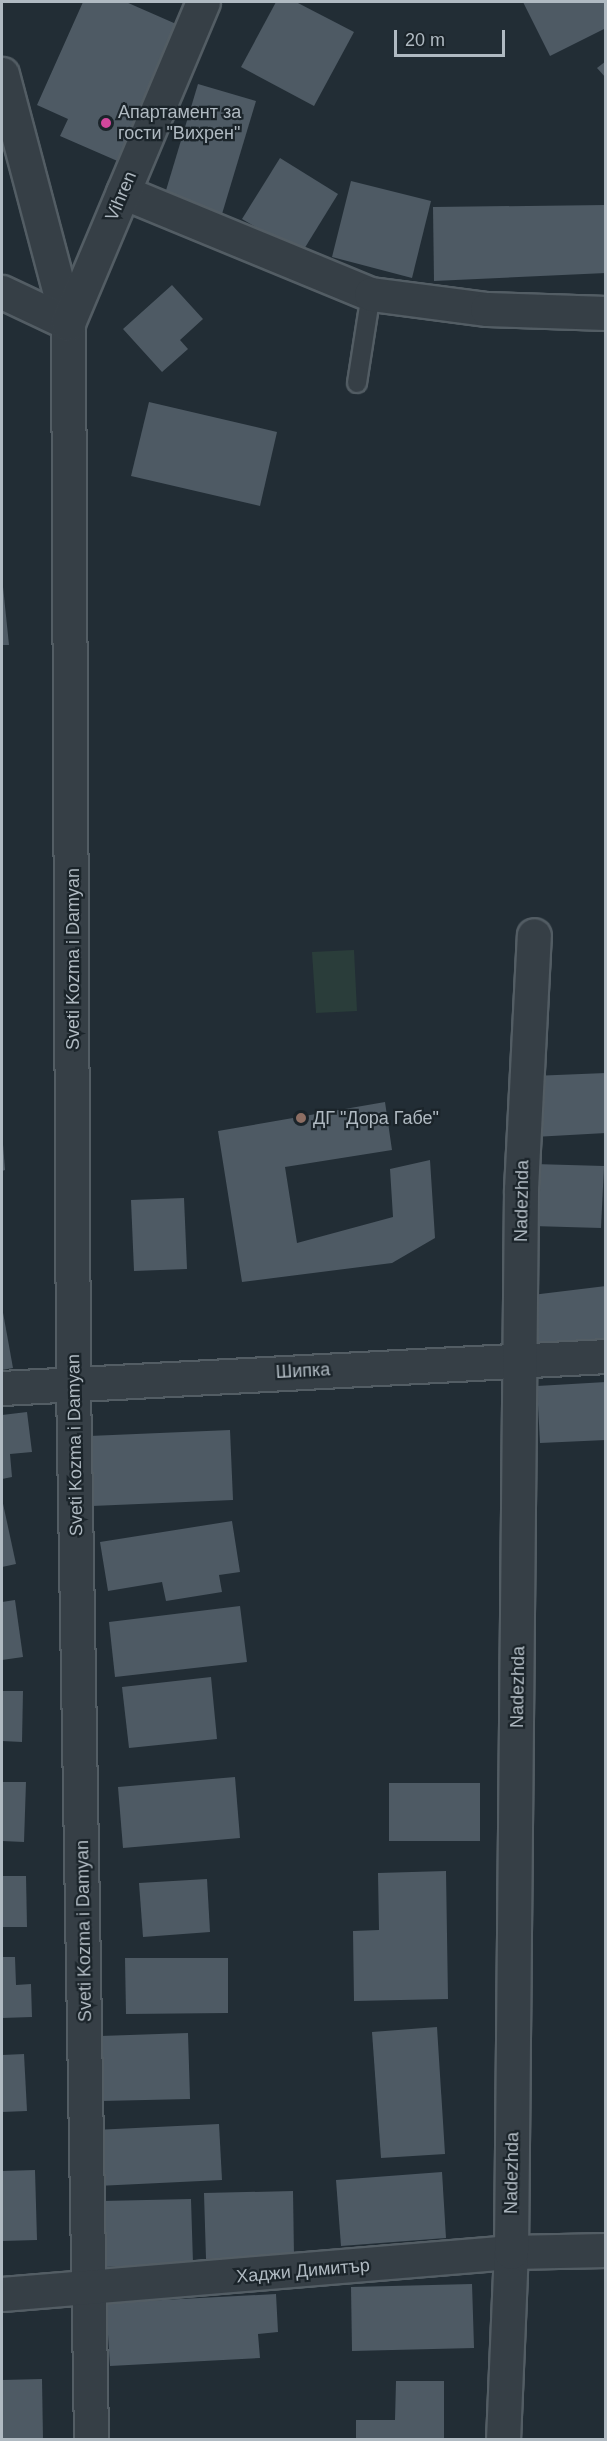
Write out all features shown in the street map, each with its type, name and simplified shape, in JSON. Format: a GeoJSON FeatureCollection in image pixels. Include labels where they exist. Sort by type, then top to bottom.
{"type":"FeatureCollection","features":[{"type":"Feature","properties":{"kind":"street","name":"Vihren"},"geometry":{"type":"LineString","coordinates":[[68,323],[203,2]]}},
{"type":"Feature","properties":{"kind":"street"},"geometry":{"type":"LineString","coordinates":[[4,90],[68,323]]}},
{"type":"Feature","properties":{"kind":"street"},"geometry":{"type":"LineString","coordinates":[[123,192],[371,294],[487,309],[606,313]]}},
{"type":"Feature","properties":{"kind":"street"},"geometry":{"type":"LineString","coordinates":[[2,292],[68,323]]}},
{"type":"Feature","properties":{"kind":"street","name":"Sveti Kozma i Damyan"},"geometry":{"type":"LineString","coordinates":[[68,323],[72,450],[73,1385],[91,2291],[91,2439]]}},
{"type":"Feature","properties":{"kind":"street","name":"Nadezhda"},"geometry":{"type":"LineString","coordinates":[[503,2439],[511,2252],[521,1189],[534,935]]}},
{"type":"Feature","properties":{"kind":"street","name":"Шипка"},"geometry":{"type":"LineString","coordinates":[[2,1388],[521,1358],[606,1356]]}},
{"type":"Feature","properties":{"kind":"street","name":"Хаджи Димитър"},"geometry":{"type":"LineString","coordinates":[[2,2294],[91,2291],[511,2252],[606,2250]]}},
{"type":"Feature","properties":{"kind":"lane"},"geometry":{"type":"LineString","coordinates":[[357,383],[371,294]]}},
{"type":"Feature","properties":{"kind":"green space"},"geometry":{"type":"Polygon","coordinates":[[[354,950],[357,1011],[316,1013],[312,952],[354,950]]]}},
{"type":"Feature","properties":{"kind":"building"},"geometry":{"type":"Polygon","coordinates":[[[83,2],[126,2],[183,27],[122,163],[60,136],[68,119],[37,105],[83,2]]]}},
{"type":"Feature","properties":{"kind":"building"},"geometry":{"type":"Polygon","coordinates":[[[276,2],[296,2],[354,32],[314,106],[241,67],[276,2]]]}},
{"type":"Feature","properties":{"kind":"building"},"geometry":{"type":"Polygon","coordinates":[[[523,2],[606,2],[606,28],[550,56],[523,2]]]}},
{"type":"Feature","properties":{"kind":"building"},"geometry":{"type":"Polygon","coordinates":[[[606,61],[606,78],[597,68],[606,61]]]}},
{"type":"Feature","properties":{"kind":"building"},"geometry":{"type":"Polygon","coordinates":[[[198,84],[256,101],[222,214],[164,197],[198,84]]]}},
{"type":"Feature","properties":{"kind":"building"},"geometry":{"type":"Polygon","coordinates":[[[280,158],[338,194],[301,254],[242,219],[280,158]]]}},
{"type":"Feature","properties":{"kind":"building"},"geometry":{"type":"Polygon","coordinates":[[[351,181],[431,201],[412,278],[332,257],[351,181]]]}},
{"type":"Feature","properties":{"kind":"building"},"geometry":{"type":"Polygon","coordinates":[[[606,205],[606,273],[434,281],[433,207],[606,205]]]}},
{"type":"Feature","properties":{"kind":"building"},"geometry":{"type":"Polygon","coordinates":[[[172,285],[203,319],[180,340],[188,349],[162,372],[123,329],[172,285]]]}},
{"type":"Feature","properties":{"kind":"building"},"geometry":{"type":"Polygon","coordinates":[[[149,402],[277,432],[260,506],[131,476],[149,402]]]}},
{"type":"Feature","properties":{"kind":"building"},"geometry":{"type":"Polygon","coordinates":[[[2,577],[9,645],[2,645],[2,577]]]}},
{"type":"Feature","properties":{"kind":"building"},"geometry":{"type":"Polygon","coordinates":[[[606,1073],[606,1133],[534,1137],[532,1076],[606,1073]]]}},
{"type":"Feature","properties":{"kind":"building"},"geometry":{"type":"Polygon","coordinates":[[[385,1102],[392,1150],[285,1167],[297,1243],[393,1217],[390,1169],[430,1160],[435,1238],[392,1263],[242,1282],[218,1131],[385,1102]]]}},
{"type":"Feature","properties":{"kind":"building"},"geometry":{"type":"Polygon","coordinates":[[[2,1145],[5,1170],[2,1171],[2,1145]]]}},
{"type":"Feature","properties":{"kind":"building"},"geometry":{"type":"Polygon","coordinates":[[[534,1164],[604,1166],[601,1228],[532,1226],[534,1164]]]}},
{"type":"Feature","properties":{"kind":"building"},"geometry":{"type":"Polygon","coordinates":[[[184,1198],[187,1269],[134,1271],[131,1200],[184,1198]]]}},
{"type":"Feature","properties":{"kind":"building"},"geometry":{"type":"Polygon","coordinates":[[[606,1286],[606,1339],[539,1348],[532,1295],[606,1286]]]}},
{"type":"Feature","properties":{"kind":"building"},"geometry":{"type":"Polygon","coordinates":[[[2,1307],[13,1368],[2,1370],[2,1307]]]}},
{"type":"Feature","properties":{"kind":"building"},"geometry":{"type":"Polygon","coordinates":[[[606,1382],[606,1440],[540,1443],[537,1386],[606,1382]]]}},
{"type":"Feature","properties":{"kind":"building"},"geometry":{"type":"Polygon","coordinates":[[[27,1412],[32,1452],[10,1454],[12,1477],[2,1479],[2,1415],[27,1412]]]}},
{"type":"Feature","properties":{"kind":"building"},"geometry":{"type":"Polygon","coordinates":[[[230,1430],[233,1500],[92,1506],[89,1436],[230,1430]]]}},
{"type":"Feature","properties":{"kind":"building"},"geometry":{"type":"Polygon","coordinates":[[[2,1499],[16,1564],[2,1567],[2,1499]]]}},
{"type":"Feature","properties":{"kind":"building"},"geometry":{"type":"Polygon","coordinates":[[[232,1521],[240,1572],[219,1575],[222,1592],[166,1601],[162,1582],[108,1591],[100,1542],[232,1521]]]}},
{"type":"Feature","properties":{"kind":"building"},"geometry":{"type":"Polygon","coordinates":[[[15,1600],[23,1657],[2,1660],[2,1602],[15,1600]]]}},
{"type":"Feature","properties":{"kind":"building"},"geometry":{"type":"Polygon","coordinates":[[[240,1606],[247,1662],[115,1677],[109,1622],[240,1606]]]}},
{"type":"Feature","properties":{"kind":"building"},"geometry":{"type":"Polygon","coordinates":[[[211,1677],[217,1739],[129,1748],[122,1687],[211,1677]]]}},
{"type":"Feature","properties":{"kind":"building"},"geometry":{"type":"Polygon","coordinates":[[[2,1691],[23,1691],[22,1742],[2,1741],[2,1691]]]}},
{"type":"Feature","properties":{"kind":"building"},"geometry":{"type":"Polygon","coordinates":[[[235,1777],[240,1838],[123,1848],[118,1787],[235,1777]]]}},
{"type":"Feature","properties":{"kind":"building"},"geometry":{"type":"Polygon","coordinates":[[[2,1782],[26,1782],[24,1842],[2,1841],[2,1782]]]}},
{"type":"Feature","properties":{"kind":"building"},"geometry":{"type":"Polygon","coordinates":[[[389,1783],[480,1783],[480,1841],[389,1841],[389,1783]]]}},
{"type":"Feature","properties":{"kind":"building"},"geometry":{"type":"Polygon","coordinates":[[[446,1871],[448,1999],[354,2001],[353,1931],[379,1930],[378,1873],[446,1871]]]}},
{"type":"Feature","properties":{"kind":"building"},"geometry":{"type":"Polygon","coordinates":[[[2,1876],[26,1876],[27,1927],[2,1927],[2,1876]]]}},
{"type":"Feature","properties":{"kind":"building"},"geometry":{"type":"Polygon","coordinates":[[[207,1879],[210,1932],[143,1937],[139,1883],[207,1879]]]}},
{"type":"Feature","properties":{"kind":"building"},"geometry":{"type":"Polygon","coordinates":[[[2,1957],[15,1957],[16,1985],[31,1984],[32,2017],[2,2018],[2,1957]]]}},
{"type":"Feature","properties":{"kind":"building"},"geometry":{"type":"Polygon","coordinates":[[[125,1958],[228,1958],[228,2013],[126,2014],[125,1958]]]}},
{"type":"Feature","properties":{"kind":"building"},"geometry":{"type":"Polygon","coordinates":[[[437,2027],[445,2154],[381,2158],[372,2032],[437,2027]]]}},
{"type":"Feature","properties":{"kind":"building"},"geometry":{"type":"Polygon","coordinates":[[[188,2033],[190,2099],[101,2101],[100,2036],[188,2033]]]}},
{"type":"Feature","properties":{"kind":"building"},"geometry":{"type":"Polygon","coordinates":[[[24,2054],[27,2111],[2,2112],[2,2055],[24,2054]]]}},
{"type":"Feature","properties":{"kind":"building"},"geometry":{"type":"Polygon","coordinates":[[[219,2124],[222,2180],[97,2186],[94,2130],[219,2124]]]}},
{"type":"Feature","properties":{"kind":"building"},"geometry":{"type":"Polygon","coordinates":[[[35,2170],[37,2240],[2,2241],[2,2171],[35,2170]]]}},
{"type":"Feature","properties":{"kind":"building"},"geometry":{"type":"Polygon","coordinates":[[[442,2172],[446,2238],[341,2246],[336,2180],[442,2172]]]}},
{"type":"Feature","properties":{"kind":"building"},"geometry":{"type":"Polygon","coordinates":[[[293,2191],[294,2257],[206,2259],[204,2193],[293,2191]]]}},
{"type":"Feature","properties":{"kind":"building"},"geometry":{"type":"Polygon","coordinates":[[[191,2199],[193,2264],[104,2267],[102,2201],[191,2199]]]}},
{"type":"Feature","properties":{"kind":"building"},"geometry":{"type":"Polygon","coordinates":[[[472,2284],[474,2348],[352,2351],[351,2287],[472,2284]]]}},
{"type":"Feature","properties":{"kind":"building"},"geometry":{"type":"Polygon","coordinates":[[[276,2294],[278,2332],[258,2334],[260,2358],[110,2366],[106,2303],[276,2294]]]}},
{"type":"Feature","properties":{"kind":"building"},"geometry":{"type":"Polygon","coordinates":[[[42,2379],[43,2440],[2,2440],[2,2380],[42,2379]]]}},
{"type":"Feature","properties":{"kind":"building"},"geometry":{"type":"Polygon","coordinates":[[[396,2381],[444,2381],[444,2440],[356,2440],[356,2420],[395,2420],[396,2381]]]}},
{"type":"Feature","properties":{"kind":"place","name":"Апартамент за гости \"Вихрен\""},"geometry":{"type":"Point","coordinates":[106,123]}},
{"type":"Feature","properties":{"kind":"place","name":"ДГ \"Дора Габе\""},"geometry":{"type":"Point","coordinates":[301,1118]}}]}
